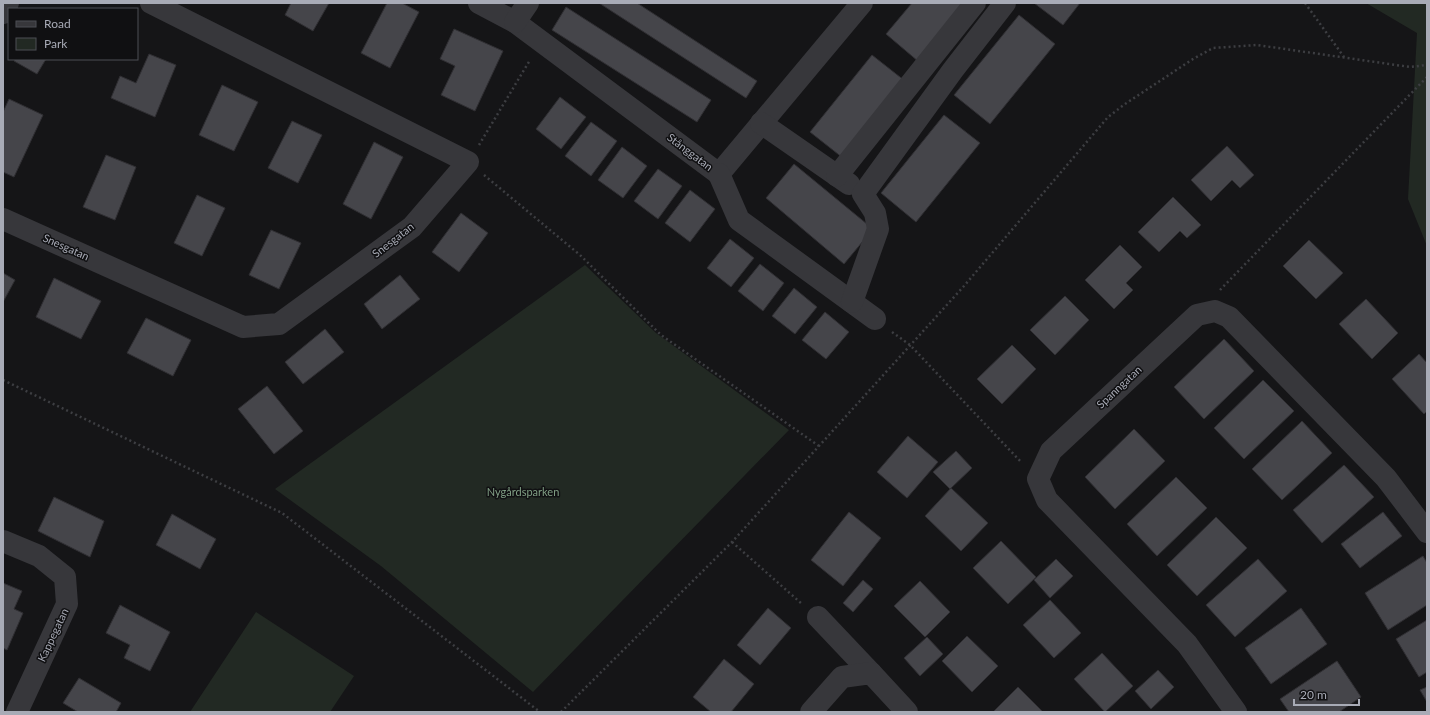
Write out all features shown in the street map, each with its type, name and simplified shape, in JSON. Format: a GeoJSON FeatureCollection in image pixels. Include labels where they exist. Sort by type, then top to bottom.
{"type":"FeatureCollection","features":[{"type":"Feature","properties":{"kind":"street"},"geometry":{"type":"LineString","coordinates":[[3,13],[8,3]]}},
{"type":"Feature","properties":{"kind":"street"},"geometry":{"type":"LineString","coordinates":[[151,3],[468,162]]}},
{"type":"Feature","properties":{"kind":"street","name":"Stånggatan"},"geometry":{"type":"LineString","coordinates":[[479,3],[515,22],[719,174],[862,3]]}},
{"type":"Feature","properties":{"kind":"street"},"geometry":{"type":"LineString","coordinates":[[515,22],[528,3]]}},
{"type":"Feature","properties":{"kind":"street"},"geometry":{"type":"LineString","coordinates":[[837,176],[975,3]]}},
{"type":"Feature","properties":{"kind":"street"},"geometry":{"type":"LineString","coordinates":[[863,194],[953,70],[1005,3]]}},
{"type":"Feature","properties":{"kind":"street"},"geometry":{"type":"LineString","coordinates":[[761,123],[863,194],[875,212],[878,229],[852,302]]}},
{"type":"Feature","properties":{"kind":"street","name":"Snesgatan"},"geometry":{"type":"LineString","coordinates":[[3,220],[243,327],[279,324],[412,227],[468,162]]}},
{"type":"Feature","properties":{"kind":"street"},"geometry":{"type":"LineString","coordinates":[[719,174],[739,220],[875,319]]}},
{"type":"Feature","properties":{"kind":"street"},"geometry":{"type":"LineString","coordinates":[[1215,311],[1229,317],[1386,478],[1427,532]]}},
{"type":"Feature","properties":{"kind":"street","name":"Spanngatan"},"geometry":{"type":"LineString","coordinates":[[1038,479],[1051,451],[1197,315],[1215,311]]}},
{"type":"Feature","properties":{"kind":"street"},"geometry":{"type":"LineString","coordinates":[[1038,479],[1047,500],[1187,644],[1236,712]]}},
{"type":"Feature","properties":{"kind":"street","name":"Kappegatan"},"geometry":{"type":"LineString","coordinates":[[3,541],[39,556],[65,577],[67,604],[17,712]]}},
{"type":"Feature","properties":{"kind":"street"},"geometry":{"type":"LineString","coordinates":[[818,618],[907,712]]}},
{"type":"Feature","properties":{"kind":"street"},"geometry":{"type":"LineString","coordinates":[[811,712],[842,677],[871,673]]}},
{"type":"Feature","properties":{"kind":"path"},"geometry":{"type":"LineString","coordinates":[[1305,3],[1344,58]]}},
{"type":"Feature","properties":{"kind":"path"},"geometry":{"type":"LineString","coordinates":[[541,41],[468,162],[580,255],[661,335],[819,446]]}},
{"type":"Feature","properties":{"kind":"path"},"geometry":{"type":"LineString","coordinates":[[561,712],[732,542],[964,286],[1108,117],[1125,104],[1187,63],[1213,48],[1257,45],[1410,67],[1427,65]]}},
{"type":"Feature","properties":{"kind":"path"},"geometry":{"type":"LineString","coordinates":[[1215,311],[1216,294],[1427,77]]}},
{"type":"Feature","properties":{"kind":"path"},"geometry":{"type":"LineString","coordinates":[[910,345],[1038,479]]}},
{"type":"Feature","properties":{"kind":"path"},"geometry":{"type":"LineString","coordinates":[[3,380],[282,513],[540,712]]}},
{"type":"Feature","properties":{"kind":"path"},"geometry":{"type":"LineString","coordinates":[[732,542],[818,618]]}},
{"type":"Feature","properties":{"kind":"green space"},"geometry":{"type":"Polygon","coordinates":[[[1366,3],[1427,3],[1427,246],[1408,199],[1417,33],[1366,3]]]}},
{"type":"Feature","properties":{"kind":"green space","name":"Nygårdsparken"},"geometry":{"type":"Polygon","coordinates":[[[585,265],[656,333],[789,430],[533,692],[381,566],[275,489],[585,265]]]}},
{"type":"Feature","properties":{"kind":"green space"},"geometry":{"type":"Polygon","coordinates":[[[256,612],[354,676],[330,712],[190,712],[256,612]]]}},
{"type":"Feature","properties":{"kind":"building"},"geometry":{"type":"Polygon","coordinates":[[[291,3],[329,3],[313,31],[285,15],[291,3]]]}},
{"type":"Feature","properties":{"kind":"building"},"geometry":{"type":"Polygon","coordinates":[[[387,3],[402,3],[419,12],[390,68],[361,53],[387,3]]]}},
{"type":"Feature","properties":{"kind":"building"},"geometry":{"type":"Polygon","coordinates":[[[599,3],[637,3],[757,81],[746,98],[599,3]]]}},
{"type":"Feature","properties":{"kind":"building"},"geometry":{"type":"Polygon","coordinates":[[[912,3],[968,3],[919,62],[886,34],[912,3]]]}},
{"type":"Feature","properties":{"kind":"building"},"geometry":{"type":"Polygon","coordinates":[[[1034,3],[1080,3],[1063,25],[1034,3]]]}},
{"type":"Feature","properties":{"kind":"building"},"geometry":{"type":"Polygon","coordinates":[[[566,7],[711,100],[697,122],[552,30],[566,7]]]}},
{"type":"Feature","properties":{"kind":"building"},"geometry":{"type":"Polygon","coordinates":[[[1019,15],[1055,44],[990,124],[954,95],[1019,15]]]}},
{"type":"Feature","properties":{"kind":"building"},"geometry":{"type":"Polygon","coordinates":[[[454,29],[503,51],[475,111],[441,95],[455,66],[440,59],[454,29]]]}},
{"type":"Feature","properties":{"kind":"building"},"geometry":{"type":"Polygon","coordinates":[[[149,54],[176,65],[155,117],[111,98],[120,76],[136,83],[149,54]]]}},
{"type":"Feature","properties":{"kind":"building"},"geometry":{"type":"Polygon","coordinates":[[[872,55],[905,81],[843,158],[810,132],[872,55]]]}},
{"type":"Feature","properties":{"kind":"building"},"geometry":{"type":"Polygon","coordinates":[[[15,60],[45,60],[37,74],[14,61],[15,60]]]}},
{"type":"Feature","properties":{"kind":"building"},"geometry":{"type":"Polygon","coordinates":[[[222,85],[258,102],[234,151],[199,135],[222,85]]]}},
{"type":"Feature","properties":{"kind":"building"},"geometry":{"type":"Polygon","coordinates":[[[560,97],[586,117],[561,149],[536,129],[560,97]]]}},
{"type":"Feature","properties":{"kind":"building"},"geometry":{"type":"Polygon","coordinates":[[[9,99],[43,115],[14,177],[3,172],[3,112],[9,99]]]}},
{"type":"Feature","properties":{"kind":"building"},"geometry":{"type":"Polygon","coordinates":[[[944,115],[980,143],[916,222],[881,193],[944,115]]]}},
{"type":"Feature","properties":{"kind":"building"},"geometry":{"type":"Polygon","coordinates":[[[292,121],[322,135],[298,183],[268,168],[292,121]]]}},
{"type":"Feature","properties":{"kind":"building"},"geometry":{"type":"Polygon","coordinates":[[[591,122],[617,141],[591,176],[565,156],[591,122]]]}},
{"type":"Feature","properties":{"kind":"building"},"geometry":{"type":"Polygon","coordinates":[[[374,142],[403,157],[371,219],[343,204],[374,142]]]}},
{"type":"Feature","properties":{"kind":"building"},"geometry":{"type":"Polygon","coordinates":[[[1227,146],[1254,175],[1240,188],[1232,180],[1211,201],[1191,180],[1227,146]]]}},
{"type":"Feature","properties":{"kind":"building"},"geometry":{"type":"Polygon","coordinates":[[[622,147],[647,166],[623,198],[598,180],[622,147]]]}},
{"type":"Feature","properties":{"kind":"building"},"geometry":{"type":"Polygon","coordinates":[[[106,155],[136,167],[115,220],[83,207],[106,155]]]}},
{"type":"Feature","properties":{"kind":"building"},"geometry":{"type":"Polygon","coordinates":[[[794,164],[873,229],[844,264],[766,198],[794,164]]]}},
{"type":"Feature","properties":{"kind":"building"},"geometry":{"type":"Polygon","coordinates":[[[658,169],[682,186],[658,219],[634,201],[658,169]]]}},
{"type":"Feature","properties":{"kind":"building"},"geometry":{"type":"Polygon","coordinates":[[[690,190],[715,209],[690,242],[665,223],[690,190]]]}},
{"type":"Feature","properties":{"kind":"building"},"geometry":{"type":"Polygon","coordinates":[[[197,195],[225,208],[202,256],[174,243],[197,195]]]}},
{"type":"Feature","properties":{"kind":"building"},"geometry":{"type":"Polygon","coordinates":[[[1173,197],[1201,225],[1187,238],[1180,231],[1159,252],[1138,232],[1173,197]]]}},
{"type":"Feature","properties":{"kind":"building"},"geometry":{"type":"Polygon","coordinates":[[[461,213],[488,233],[459,272],[432,252],[461,213]]]}},
{"type":"Feature","properties":{"kind":"building"},"geometry":{"type":"Polygon","coordinates":[[[271,230],[301,243],[279,289],[249,275],[271,230]]]}},
{"type":"Feature","properties":{"kind":"building"},"geometry":{"type":"Polygon","coordinates":[[[730,239],[754,258],[731,287],[707,268],[730,239]]]}},
{"type":"Feature","properties":{"kind":"building"},"geometry":{"type":"Polygon","coordinates":[[[1309,240],[1343,273],[1316,299],[1283,266],[1309,240]]]}},
{"type":"Feature","properties":{"kind":"building"},"geometry":{"type":"Polygon","coordinates":[[[1120,245],[1142,267],[1126,283],[1133,290],[1114,309],[1085,280],[1120,245]]]}},
{"type":"Feature","properties":{"kind":"building"},"geometry":{"type":"Polygon","coordinates":[[[760,264],[784,283],[763,311],[738,291],[760,264]]]}},
{"type":"Feature","properties":{"kind":"building"},"geometry":{"type":"Polygon","coordinates":[[[3,273],[15,280],[3,302],[3,273]]]}},
{"type":"Feature","properties":{"kind":"building"},"geometry":{"type":"Polygon","coordinates":[[[400,275],[420,299],[382,329],[364,304],[400,275]]]}},
{"type":"Feature","properties":{"kind":"building"},"geometry":{"type":"Polygon","coordinates":[[[54,278],[101,301],[81,339],[36,317],[54,278]]]}},
{"type":"Feature","properties":{"kind":"building"},"geometry":{"type":"Polygon","coordinates":[[[794,288],[817,307],[795,334],[772,316],[794,288]]]}},
{"type":"Feature","properties":{"kind":"building"},"geometry":{"type":"Polygon","coordinates":[[[1065,296],[1089,320],[1055,355],[1030,330],[1065,296]]]}},
{"type":"Feature","properties":{"kind":"building"},"geometry":{"type":"Polygon","coordinates":[[[1366,299],[1398,333],[1372,359],[1339,324],[1366,299]]]}},
{"type":"Feature","properties":{"kind":"building"},"geometry":{"type":"Polygon","coordinates":[[[825,312],[849,332],[826,359],[802,340],[825,312]]]}},
{"type":"Feature","properties":{"kind":"building"},"geometry":{"type":"Polygon","coordinates":[[[146,318],[191,340],[173,376],[127,353],[146,318]]]}},
{"type":"Feature","properties":{"kind":"building"},"geometry":{"type":"Polygon","coordinates":[[[325,329],[344,352],[303,384],[285,362],[325,329]]]}},
{"type":"Feature","properties":{"kind":"building"},"geometry":{"type":"Polygon","coordinates":[[[1224,339],[1254,371],[1204,419],[1174,387],[1224,339]]]}},
{"type":"Feature","properties":{"kind":"building"},"geometry":{"type":"Polygon","coordinates":[[[1012,345],[1036,369],[1002,404],[977,379],[1012,345]]]}},
{"type":"Feature","properties":{"kind":"building"},"geometry":{"type":"Polygon","coordinates":[[[1419,354],[1427,363],[1427,411],[1424,414],[1392,379],[1419,354]]]}},
{"type":"Feature","properties":{"kind":"building"},"geometry":{"type":"Polygon","coordinates":[[[1263,380],[1294,411],[1244,459],[1214,428],[1263,380]]]}},
{"type":"Feature","properties":{"kind":"building"},"geometry":{"type":"Polygon","coordinates":[[[267,386],[303,431],[274,454],[238,409],[267,386]]]}},
{"type":"Feature","properties":{"kind":"building"},"geometry":{"type":"Polygon","coordinates":[[[1302,421],[1332,453],[1282,500],[1252,469],[1302,421]]]}},
{"type":"Feature","properties":{"kind":"building"},"geometry":{"type":"Polygon","coordinates":[[[1134,429],[1165,461],[1115,509],[1085,477],[1134,429]]]}},
{"type":"Feature","properties":{"kind":"building"},"geometry":{"type":"Polygon","coordinates":[[[908,436],[938,462],[907,498],[877,472],[908,436]]]}},
{"type":"Feature","properties":{"kind":"building"},"geometry":{"type":"Polygon","coordinates":[[[956,451],[972,468],[950,489],[933,472],[956,451]]]}},
{"type":"Feature","properties":{"kind":"building"},"geometry":{"type":"Polygon","coordinates":[[[1344,465],[1374,497],[1322,543],[1293,510],[1344,465]]]}},
{"type":"Feature","properties":{"kind":"building"},"geometry":{"type":"Polygon","coordinates":[[[1176,477],[1207,508],[1157,556],[1127,524],[1176,477]]]}},
{"type":"Feature","properties":{"kind":"building"},"geometry":{"type":"Polygon","coordinates":[[[951,488],[988,523],[961,551],[925,516],[951,488]]]}},
{"type":"Feature","properties":{"kind":"building"},"geometry":{"type":"Polygon","coordinates":[[[54,497],[104,521],[90,557],[38,531],[54,497]]]}},
{"type":"Feature","properties":{"kind":"building"},"geometry":{"type":"Polygon","coordinates":[[[849,512],[881,538],[843,586],[811,560],[849,512]]]}},
{"type":"Feature","properties":{"kind":"building"},"geometry":{"type":"Polygon","coordinates":[[[1383,512],[1402,536],[1360,568],[1341,544],[1383,512]]]}},
{"type":"Feature","properties":{"kind":"building"},"geometry":{"type":"Polygon","coordinates":[[[172,514],[216,539],[200,569],[156,545],[172,514]]]}},
{"type":"Feature","properties":{"kind":"building"},"geometry":{"type":"Polygon","coordinates":[[[1216,517],[1247,548],[1197,596],[1167,565],[1216,517]]]}},
{"type":"Feature","properties":{"kind":"building"},"geometry":{"type":"Polygon","coordinates":[[[1001,541],[1036,577],[1008,604],[973,568],[1001,541]]]}},
{"type":"Feature","properties":{"kind":"building"},"geometry":{"type":"Polygon","coordinates":[[[1423,556],[1427,563],[1427,605],[1388,630],[1365,593],[1423,556]]]}},
{"type":"Feature","properties":{"kind":"building"},"geometry":{"type":"Polygon","coordinates":[[[1056,559],[1073,576],[1050,598],[1034,580],[1056,559]]]}},
{"type":"Feature","properties":{"kind":"building"},"geometry":{"type":"Polygon","coordinates":[[[1258,559],[1287,591],[1235,637],[1206,605],[1258,559]]]}},
{"type":"Feature","properties":{"kind":"building"},"geometry":{"type":"Polygon","coordinates":[[[863,580],[873,589],[853,612],[843,603],[863,580]]]}},
{"type":"Feature","properties":{"kind":"building"},"geometry":{"type":"Polygon","coordinates":[[[920,581],[950,612],[925,637],[894,606],[920,581]]]}},
{"type":"Feature","properties":{"kind":"building"},"geometry":{"type":"Polygon","coordinates":[[[3,583],[22,591],[14,609],[23,613],[7,650],[3,648],[3,583]]]}},
{"type":"Feature","properties":{"kind":"building"},"geometry":{"type":"Polygon","coordinates":[[[1050,600],[1081,633],[1054,658],[1023,625],[1050,600]]]}},
{"type":"Feature","properties":{"kind":"building"},"geometry":{"type":"Polygon","coordinates":[[[120,605],[170,632],[150,671],[124,658],[130,645],[106,633],[120,605]]]}},
{"type":"Feature","properties":{"kind":"building"},"geometry":{"type":"Polygon","coordinates":[[[768,608],[791,628],[760,665],[737,645],[768,608]]]}},
{"type":"Feature","properties":{"kind":"building"},"geometry":{"type":"Polygon","coordinates":[[[1301,608],[1327,644],[1271,684],[1245,648],[1301,608]]]}},
{"type":"Feature","properties":{"kind":"building"},"geometry":{"type":"Polygon","coordinates":[[[1427,620],[1427,672],[1419,677],[1396,639],[1427,620]]]}},
{"type":"Feature","properties":{"kind":"building"},"geometry":{"type":"Polygon","coordinates":[[[967,636],[998,666],[972,692],[942,661],[967,636]]]}},
{"type":"Feature","properties":{"kind":"building"},"geometry":{"type":"Polygon","coordinates":[[[927,637],[943,654],[920,676],[904,658],[927,637]]]}},
{"type":"Feature","properties":{"kind":"building"},"geometry":{"type":"Polygon","coordinates":[[[1102,653],[1133,686],[1105,712],[1074,679],[1102,653]]]}},
{"type":"Feature","properties":{"kind":"building"},"geometry":{"type":"Polygon","coordinates":[[[724,659],[754,684],[731,712],[711,712],[693,697],[724,659]]]}},
{"type":"Feature","properties":{"kind":"building"},"geometry":{"type":"Polygon","coordinates":[[[1337,661],[1361,697],[1339,712],[1289,712],[1280,699],[1337,661]]]}},
{"type":"Feature","properties":{"kind":"building"},"geometry":{"type":"Polygon","coordinates":[[[1158,670],[1174,687],[1151,709],[1135,691],[1158,670]]]}},
{"type":"Feature","properties":{"kind":"building"},"geometry":{"type":"Polygon","coordinates":[[[79,678],[121,703],[116,712],[78,712],[63,703],[79,678]]]}},
{"type":"Feature","properties":{"kind":"building"},"geometry":{"type":"Polygon","coordinates":[[[1018,687],[1043,712],[993,712],[1018,687]]]}},
{"type":"Feature","properties":{"kind":"building"},"geometry":{"type":"Polygon","coordinates":[[[1427,687],[1427,702],[1420,690],[1427,687]]]}}]}
